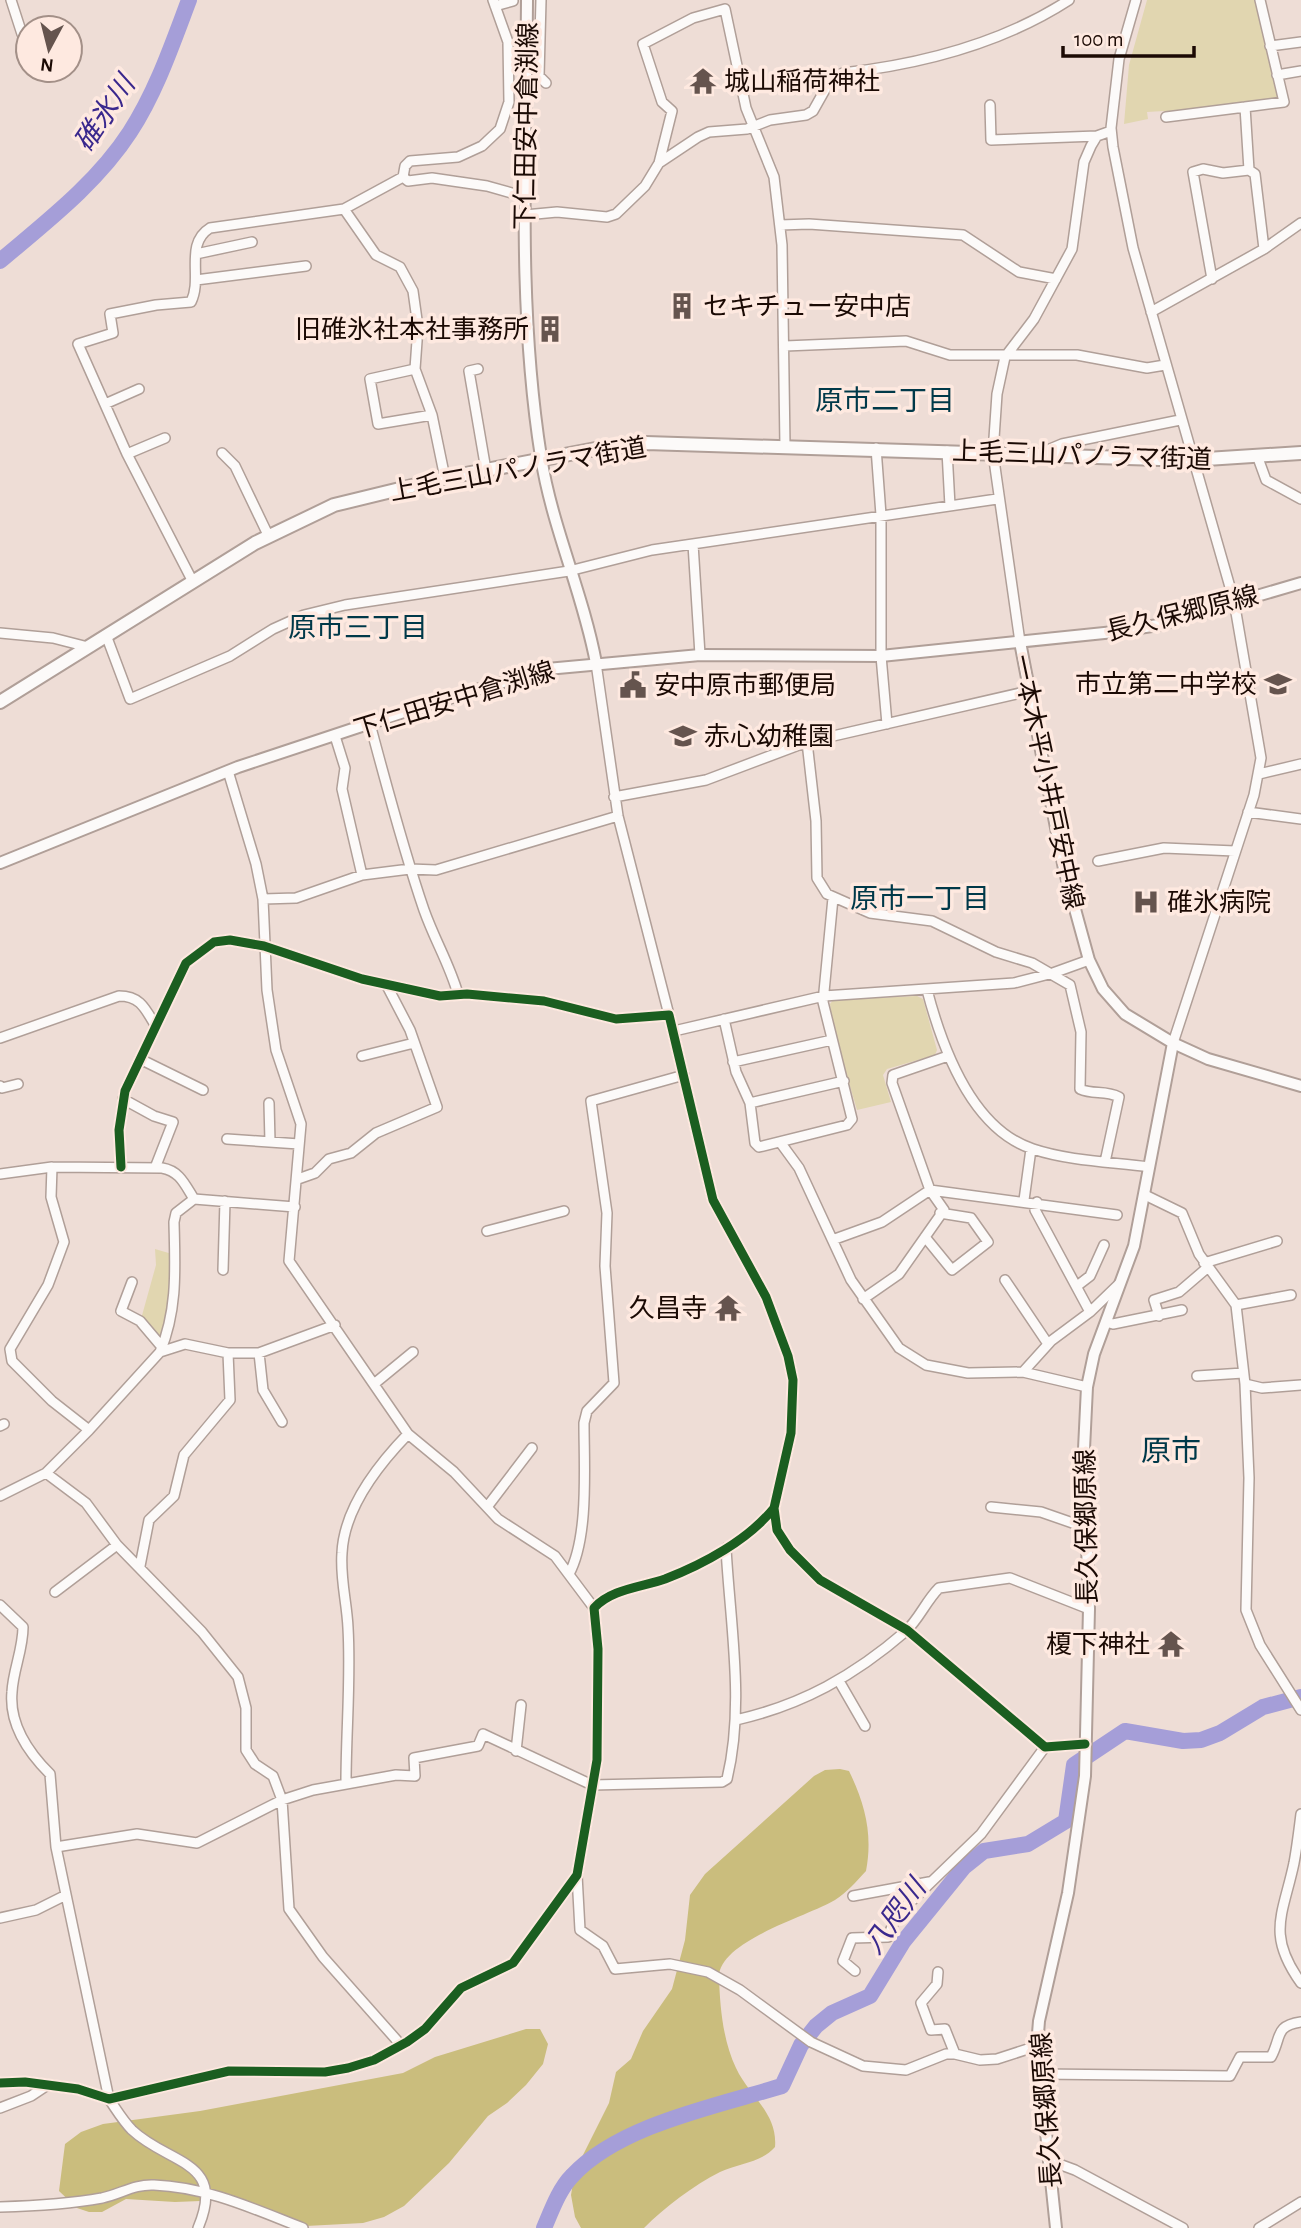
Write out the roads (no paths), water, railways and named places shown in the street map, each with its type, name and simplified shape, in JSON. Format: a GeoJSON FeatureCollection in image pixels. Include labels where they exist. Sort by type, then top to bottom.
{"type":"FeatureCollection","features":[{"type":"Feature","properties":{"kind":"highway","name":"上毛三山パノラマ街道"},"geometry":{"type":"LineString","coordinates":[[0,702],[269,537],[334,505],[486,470],[646,443],[876,448],[1191,460],[1258,458],[1301,453]]}},
{"type":"Feature","properties":{"kind":"main road","name":"下仁田安中倉渕線"},"geometry":{"type":"LineString","coordinates":[[0,863],[228,771],[536,672],[596,663],[541,460],[530,379],[525,215],[527,0]]}},
{"type":"Feature","properties":{"kind":"main road","name":"長久保郷原線"},"geometry":{"type":"LineString","coordinates":[[1020,642],[1157,625],[1301,583]]}},
{"type":"Feature","properties":{"kind":"main road","name":"一本木平小井戸安中線"},"geometry":{"type":"LineString","coordinates":[[596,663],[700,654],[881,656],[1020,642],[1064,869],[1089,960],[1113,1002],[1125,1014],[1208,1059],[1301,1086]]}},
{"type":"Feature","properties":{"kind":"main road","name":"長久保郷原線"},"geometry":{"type":"LineString","coordinates":[[1056,2228],[1037,2046],[1068,1893],[1080,1817],[1086,1744],[1089,1609],[1084,1449],[1087,1387],[1105,1322],[1134,1246],[1173,1042]]}},
{"type":"Feature","properties":{"kind":"street"},"geometry":{"type":"LineString","coordinates":[[532,82],[545,82],[539,76],[541,0]]}},
{"type":"Feature","properties":{"kind":"street"},"geometry":{"type":"LineString","coordinates":[[659,163],[709,132],[754,126],[813,111],[831,79],[843,73],[922,62],[1014,32],[1069,0]]}},
{"type":"Feature","properties":{"kind":"street"},"geometry":{"type":"LineString","coordinates":[[1136,0],[1119,59],[1111,131],[1126,214],[1151,312],[1191,460],[1234,601],[1257,720],[1261,758],[1259,774],[1236,851],[1173,1042]]}},
{"type":"Feature","properties":{"kind":"street"},"geometry":{"type":"LineString","coordinates":[[1166,117],[1284,102],[1260,0]]}},
{"type":"Feature","properties":{"kind":"street"},"geometry":{"type":"LineString","coordinates":[[403,177],[405,166],[415,159],[458,157],[482,146],[500,129],[514,81],[508,42],[494,3],[513,1]]}},
{"type":"Feature","properties":{"kind":"street"},"geometry":{"type":"LineString","coordinates":[[525,215],[557,212],[607,217],[616,214],[645,186],[659,163],[672,111],[662,102],[643,44],[693,18],[725,9],[746,108],[774,177],[780,225],[785,346],[785,446]]}},
{"type":"Feature","properties":{"kind":"street"},"geometry":{"type":"LineString","coordinates":[[1270,46],[1301,42]]}},
{"type":"Feature","properties":{"kind":"street"},"geometry":{"type":"LineString","coordinates":[[1277,75],[1301,71]]}},
{"type":"Feature","properties":{"kind":"street"},"geometry":{"type":"LineString","coordinates":[[990,105],[991,140],[1097,136],[1111,131]]}},
{"type":"Feature","properties":{"kind":"street"},"geometry":{"type":"LineString","coordinates":[[1245,107],[1249,170]]}},
{"type":"Feature","properties":{"kind":"street"},"geometry":{"type":"LineString","coordinates":[[1020,642],[997,499],[993,453],[997,394],[1005,357],[1034,319],[1072,249],[1084,162],[1097,136]]}},
{"type":"Feature","properties":{"kind":"street"},"geometry":{"type":"LineString","coordinates":[[1212,279],[1193,172],[1203,169],[1223,173],[1249,170],[1255,174],[1265,249]]}},
{"type":"Feature","properties":{"kind":"street"},"geometry":{"type":"LineString","coordinates":[[403,177],[408,181],[432,178],[487,186],[526,197]]}},
{"type":"Feature","properties":{"kind":"street"},"geometry":{"type":"LineString","coordinates":[[193,582],[127,454],[78,344],[113,333],[110,314],[156,304],[191,302],[196,292],[196,254],[200,235],[210,228],[344,209],[403,177]]}},
{"type":"Feature","properties":{"kind":"street"},"geometry":{"type":"LineString","coordinates":[[344,209],[376,256],[400,267],[413,291],[418,324],[415,369],[432,415],[445,478]]}},
{"type":"Feature","properties":{"kind":"street"},"geometry":{"type":"LineString","coordinates":[[780,225],[809,224],[963,235],[1019,272],[1056,279]]}},
{"type":"Feature","properties":{"kind":"street"},"geometry":{"type":"LineString","coordinates":[[1151,312],[1300,227]]}},
{"type":"Feature","properties":{"kind":"street"},"geometry":{"type":"LineString","coordinates":[[196,254],[251,243]]}},
{"type":"Feature","properties":{"kind":"street"},"geometry":{"type":"LineString","coordinates":[[196,280],[306,266]]}},
{"type":"Feature","properties":{"kind":"street"},"geometry":{"type":"LineString","coordinates":[[418,324],[434,331],[528,327]]}},
{"type":"Feature","properties":{"kind":"street"},"geometry":{"type":"LineString","coordinates":[[785,346],[906,341],[950,355],[1077,355],[1147,368],[1166,365]]}},
{"type":"Feature","properties":{"kind":"street"},"geometry":{"type":"LineString","coordinates":[[415,369],[370,379],[378,424],[432,415]]}},
{"type":"Feature","properties":{"kind":"street"},"geometry":{"type":"LineString","coordinates":[[478,369],[468,371],[486,470]]}},
{"type":"Feature","properties":{"kind":"street"},"geometry":{"type":"LineString","coordinates":[[105,404],[139,389]]}},
{"type":"Feature","properties":{"kind":"street"},"geometry":{"type":"LineString","coordinates":[[1051,455],[1050,449],[1062,444],[1180,419]]}},
{"type":"Feature","properties":{"kind":"street"},"geometry":{"type":"LineString","coordinates":[[127,454],[165,438]]}},
{"type":"Feature","properties":{"kind":"street"},"geometry":{"type":"LineString","coordinates":[[876,448],[881,515],[881,656],[887,724]]}},
{"type":"Feature","properties":{"kind":"street"},"geometry":{"type":"LineString","coordinates":[[947,451],[950,506]]}},
{"type":"Feature","properties":{"kind":"street"},"geometry":{"type":"LineString","coordinates":[[222,453],[235,466],[269,537]]}},
{"type":"Feature","properties":{"kind":"street"},"geometry":{"type":"LineString","coordinates":[[1258,458],[1266,480],[1301,499]]}},
{"type":"Feature","properties":{"kind":"street"},"geometry":{"type":"LineString","coordinates":[[106,635],[130,699],[230,656],[273,629],[304,615],[345,604],[569,571],[652,550],[997,499]]}},
{"type":"Feature","properties":{"kind":"street"},"geometry":{"type":"LineString","coordinates":[[693,544],[700,654]]}},
{"type":"Feature","properties":{"kind":"street"},"geometry":{"type":"LineString","coordinates":[[0,633],[53,638],[88,647]]}},
{"type":"Feature","properties":{"kind":"street"},"geometry":{"type":"LineString","coordinates":[[596,663],[618,816],[674,1031],[713,1200],[766,1297],[788,1356],[793,1380],[791,1433],[774,1508],[777,1530],[790,1550],[820,1580],[907,1630],[1045,1748],[1086,1744]]}},
{"type":"Feature","properties":{"kind":"street"},"geometry":{"type":"LineString","coordinates":[[614,797],[706,780],[807,742],[1029,691]]}},
{"type":"Feature","properties":{"kind":"street"},"geometry":{"type":"LineString","coordinates":[[370,724],[410,869],[436,946],[449,961],[458,994]]}},
{"type":"Feature","properties":{"kind":"street"},"geometry":{"type":"LineString","coordinates":[[335,736],[345,768],[342,789],[362,875]]}},
{"type":"Feature","properties":{"kind":"street"},"geometry":{"type":"LineString","coordinates":[[807,742],[816,821],[817,878],[832,898],[870,913],[932,922],[1054,974],[1070,985],[1081,1032],[1080,1089],[1089,1093],[1106,1090],[1119,1097],[1105,1162]]}},
{"type":"Feature","properties":{"kind":"street"},"geometry":{"type":"LineString","coordinates":[[1259,774],[1301,764]]}},
{"type":"Feature","properties":{"kind":"street"},"geometry":{"type":"LineString","coordinates":[[228,771],[256,864],[263,899],[264,946],[276,1050],[301,1124],[299,1179],[289,1261],[408,1434],[454,1472],[498,1518],[541,1544],[569,1574],[594,1608],[598,1649],[597,1760],[577,1875],[580,1930],[603,1945],[615,1969],[670,1964],[708,1972],[740,1990],[811,2042],[850,2063],[906,2070],[946,2054],[997,2060],[1037,2046]]}},
{"type":"Feature","properties":{"kind":"street"},"geometry":{"type":"LineString","coordinates":[[1248,812],[1301,819]]}},
{"type":"Feature","properties":{"kind":"street"},"geometry":{"type":"LineString","coordinates":[[263,899],[296,898],[362,875],[410,869],[436,870],[618,816]]}},
{"type":"Feature","properties":{"kind":"street"},"geometry":{"type":"LineString","coordinates":[[1098,861],[1164,848],[1236,851]]}},
{"type":"Feature","properties":{"kind":"street"},"geometry":{"type":"LineString","coordinates":[[723,1019],[733,1062],[750,1104],[755,1143],[759,1147],[847,1125],[852,1119],[844,1081],[828,1031],[824,996],[832,898]]}},
{"type":"Feature","properties":{"kind":"street"},"geometry":{"type":"LineString","coordinates":[[121,1167],[119,1130],[123,1098],[139,1059],[186,964],[214,942],[230,940],[264,946],[362,979],[440,996],[458,994],[544,1002],[616,1019],[669,1014]]}},
{"type":"Feature","properties":{"kind":"street"},"geometry":{"type":"LineString","coordinates":[[674,1031],[824,996],[1014,983],[1054,974],[1089,960]]}},
{"type":"Feature","properties":{"kind":"street"},"geometry":{"type":"LineString","coordinates":[[299,1179],[316,1172],[329,1160],[351,1153],[376,1133],[437,1107],[414,1043],[386,984]]}},
{"type":"Feature","properties":{"kind":"street"},"geometry":{"type":"LineString","coordinates":[[927,990],[948,1056],[963,1083],[994,1126],[1031,1149],[1149,1167]]}},
{"type":"Feature","properties":{"kind":"street"},"geometry":{"type":"LineString","coordinates":[[0,1038],[119,996],[132,996],[140,1000],[155,1025]]}},
{"type":"Feature","properties":{"kind":"street"},"geometry":{"type":"LineString","coordinates":[[733,1062],[832,1040]]}},
{"type":"Feature","properties":{"kind":"street"},"geometry":{"type":"LineString","coordinates":[[362,1056],[414,1043]]}},
{"type":"Feature","properties":{"kind":"street"},"geometry":{"type":"LineString","coordinates":[[863,1299],[899,1274],[944,1210],[930,1190],[892,1083],[893,1075],[948,1056]]}},
{"type":"Feature","properties":{"kind":"street"},"geometry":{"type":"LineString","coordinates":[[139,1059],[203,1090]]}},
{"type":"Feature","properties":{"kind":"street"},"geometry":{"type":"LineString","coordinates":[[569,1574],[576,1560],[581,1518],[584,1423],[587,1411],[614,1383],[605,1266],[607,1213],[590,1101],[684,1075]]}},
{"type":"Feature","properties":{"kind":"street"},"geometry":{"type":"LineString","coordinates":[[750,1104],[844,1081]]}},
{"type":"Feature","properties":{"kind":"street"},"geometry":{"type":"LineString","coordinates":[[0,1086],[2,1088],[18,1084]]}},
{"type":"Feature","properties":{"kind":"street"},"geometry":{"type":"LineString","coordinates":[[123,1098],[153,1116],[173,1122],[155,1168]]}},
{"type":"Feature","properties":{"kind":"street"},"geometry":{"type":"LineString","coordinates":[[269,1102],[270,1142]]}},
{"type":"Feature","properties":{"kind":"street"},"geometry":{"type":"LineString","coordinates":[[227,1139],[299,1144]]}},
{"type":"Feature","properties":{"kind":"street"},"geometry":{"type":"LineString","coordinates":[[780,1142],[799,1168],[817,1209],[835,1239],[851,1280],[899,1348],[915,1360],[968,1373],[1023,1372],[1087,1387]]}},
{"type":"Feature","properties":{"kind":"street"},"geometry":{"type":"LineString","coordinates":[[1024,1200],[1031,1149]]}},
{"type":"Feature","properties":{"kind":"street"},"geometry":{"type":"LineString","coordinates":[[52,1167],[51,1197],[64,1242],[48,1285],[10,1349],[12,1361],[52,1401],[89,1430]]}},
{"type":"Feature","properties":{"kind":"street"},"geometry":{"type":"LineString","coordinates":[[0,1174],[52,1167],[173,1170],[194,1199]]}},
{"type":"Feature","properties":{"kind":"street"},"geometry":{"type":"LineString","coordinates":[[835,1239],[882,1222],[930,1190],[1117,1214]]}},
{"type":"Feature","properties":{"kind":"street"},"geometry":{"type":"LineString","coordinates":[[1144,1195],[1182,1213],[1206,1265],[1236,1305],[1245,1384],[1249,1478],[1246,1610],[1260,1645],[1301,1710]]}},
{"type":"Feature","properties":{"kind":"street"},"geometry":{"type":"LineString","coordinates":[[0,1496],[46,1473],[161,1350],[177,1283],[174,1222],[176,1213],[194,1199],[295,1207]]}},
{"type":"Feature","properties":{"kind":"street"},"geometry":{"type":"LineString","coordinates":[[223,1270],[225,1201]]}},
{"type":"Feature","properties":{"kind":"street"},"geometry":{"type":"LineString","coordinates":[[1037,1202],[1035,1210],[1090,1312]]}},
{"type":"Feature","properties":{"kind":"street"},"geometry":{"type":"LineString","coordinates":[[487,1231],[564,1211]]}},
{"type":"Feature","properties":{"kind":"street"},"geometry":{"type":"LineString","coordinates":[[925,1237],[952,1270],[988,1242],[971,1218],[940,1213]]}},
{"type":"Feature","properties":{"kind":"street"},"geometry":{"type":"LineString","coordinates":[[1159,1316],[1154,1300],[1179,1292],[1206,1265],[1277,1241]]}},
{"type":"Feature","properties":{"kind":"street"},"geometry":{"type":"LineString","coordinates":[[1077,1286],[1090,1276],[1104,1245]]}},
{"type":"Feature","properties":{"kind":"street"},"geometry":{"type":"LineString","coordinates":[[1005,1280],[1048,1344]]}},
{"type":"Feature","properties":{"kind":"street"},"geometry":{"type":"LineString","coordinates":[[132,1282],[121,1311],[140,1321],[161,1350]]}},
{"type":"Feature","properties":{"kind":"street"},"geometry":{"type":"LineString","coordinates":[[1023,1372],[1048,1344],[1090,1312],[1119,1283]]}},
{"type":"Feature","properties":{"kind":"street"},"geometry":{"type":"LineString","coordinates":[[1236,1305],[1291,1295]]}},
{"type":"Feature","properties":{"kind":"street"},"geometry":{"type":"LineString","coordinates":[[1105,1322],[1113,1324],[1182,1310]]}},
{"type":"Feature","properties":{"kind":"street"},"geometry":{"type":"LineString","coordinates":[[161,1350],[185,1344],[228,1353],[259,1353],[335,1325]]}},
{"type":"Feature","properties":{"kind":"street"},"geometry":{"type":"LineString","coordinates":[[374,1384],[413,1352]]}},
{"type":"Feature","properties":{"kind":"street"},"geometry":{"type":"LineString","coordinates":[[140,1566],[149,1520],[174,1496],[184,1455],[230,1400],[228,1353]]}},
{"type":"Feature","properties":{"kind":"street"},"geometry":{"type":"LineString","coordinates":[[259,1353],[263,1390],[282,1422]]}},
{"type":"Feature","properties":{"kind":"street"},"geometry":{"type":"LineString","coordinates":[[1197,1376],[1243,1373]]}},
{"type":"Feature","properties":{"kind":"street"},"geometry":{"type":"LineString","coordinates":[[1245,1384],[1262,1388],[1301,1385]]}},
{"type":"Feature","properties":{"kind":"street"},"geometry":{"type":"LineString","coordinates":[[346,1783],[348,1628],[342,1581],[343,1543],[351,1517],[378,1465],[408,1434]]}},
{"type":"Feature","properties":{"kind":"street"},"geometry":{"type":"LineString","coordinates":[[486,1507],[532,1448]]}},
{"type":"Feature","properties":{"kind":"street"},"geometry":{"type":"LineString","coordinates":[[46,1473],[86,1503],[117,1545],[202,1632],[238,1677],[246,1708],[246,1750],[255,1764],[273,1776],[282,1800],[289,1909],[316,1949],[401,2045]]}},
{"type":"Feature","properties":{"kind":"street"},"geometry":{"type":"LineString","coordinates":[[991,1507],[1041,1512],[1087,1528]]}},
{"type":"Feature","properties":{"kind":"street"},"geometry":{"type":"LineString","coordinates":[[594,1608],[608,1597],[667,1578],[726,1548],[752,1531],[774,1508]]}},
{"type":"Feature","properties":{"kind":"street"},"geometry":{"type":"LineString","coordinates":[[55,1592],[117,1545]]}},
{"type":"Feature","properties":{"kind":"street"},"geometry":{"type":"LineString","coordinates":[[56,1847],[137,1833],[197,1843],[282,1800],[346,1783],[396,1775],[415,1776],[414,1758],[478,1746],[483,1734],[592,1785],[722,1782],[727,1779],[736,1720],[726,1548]]}},
{"type":"Feature","properties":{"kind":"street"},"geometry":{"type":"LineString","coordinates":[[736,1720],[779,1710],[851,1675],[907,1630],[930,1596],[939,1588],[1010,1578],[1089,1609]]}},
{"type":"Feature","properties":{"kind":"street"},"geometry":{"type":"LineString","coordinates":[[0,1605],[23,1627],[21,1656],[12,1692],[13,1713],[28,1753],[50,1774],[56,1847],[109,2099],[134,2131],[203,2178],[207,2192],[198,2228]]}},
{"type":"Feature","properties":{"kind":"street"},"geometry":{"type":"LineString","coordinates":[[839,1681],[865,1726]]}},
{"type":"Feature","properties":{"kind":"street"},"geometry":{"type":"LineString","coordinates":[[516,1751],[521,1705]]}},
{"type":"Feature","properties":{"kind":"street"},"geometry":{"type":"LineString","coordinates":[[855,1971],[842,1961],[852,1938],[888,1937],[896,1916],[981,1834],[1045,1748]]}},
{"type":"Feature","properties":{"kind":"street"},"geometry":{"type":"LineString","coordinates":[[1301,1814],[1294,1862],[1279,1917],[1279,1938],[1289,1966],[1301,1983]]}},
{"type":"Feature","properties":{"kind":"street"},"geometry":{"type":"LineString","coordinates":[[0,2083],[25,2082],[78,2089],[109,2099],[229,2071],[326,2072],[374,2060],[425,2029],[461,1988],[513,1962],[577,1875]]}},
{"type":"Feature","properties":{"kind":"street"},"geometry":{"type":"LineString","coordinates":[[853,1896],[931,1882]]}},
{"type":"Feature","properties":{"kind":"street"},"geometry":{"type":"LineString","coordinates":[[0,1918],[36,1910],[66,1895]]}},
{"type":"Feature","properties":{"kind":"street"},"geometry":{"type":"LineString","coordinates":[[938,1972],[937,1984],[921,2003],[931,2030],[945,2029],[956,2054]]}},
{"type":"Feature","properties":{"kind":"street"},"geometry":{"type":"LineString","coordinates":[[1039,2074],[1230,2076],[1240,2057],[1271,2057],[1280,2031],[1288,2024],[1301,2022]]}},
{"type":"Feature","properties":{"kind":"street"},"geometry":{"type":"LineString","coordinates":[[0,2108],[31,2096],[46,2086]]}},
{"type":"Feature","properties":{"kind":"street"},"geometry":{"type":"LineString","coordinates":[[1048,2160],[1075,2170],[1183,2228]]}},
{"type":"Feature","properties":{"kind":"street"},"geometry":{"type":"LineString","coordinates":[[0,2207],[80,2202],[119,2194],[132,2186],[152,2185],[207,2192],[303,2228]]}},
{"type":"Feature","properties":{"kind":"street"},"geometry":{"type":"LineString","coordinates":[[1259,2228],[1301,2202]]}},
{"type":"Feature","properties":{"kind":"waterway","name":"碓氷川"},"geometry":{"type":"LineString","coordinates":[[0,261],[70,201],[117,151],[148,101],[189,0]]}},
{"type":"Feature","properties":{"kind":"waterway","name":"八咫川"},"geometry":{"type":"LineString","coordinates":[[544,2228],[567,2181],[592,2158],[616,2143],[670,2119],[782,2086],[801,2045],[816,2026],[832,2013],[870,1996],[903,1942],[964,1867],[984,1851],[1028,1844],[1066,1821],[1074,1765],[1125,1731],[1183,1741],[1201,1740],[1220,1733],[1263,1707],[1301,1697]]}},
{"type":"Feature","properties":{"kind":"place","name":"城山稲荷神社"},"geometry":{"type":"Point","coordinates":[703,81]}},
{"type":"Feature","properties":{"kind":"place","name":"セキチュー安中店"},"geometry":{"type":"Point","coordinates":[682,306]}},
{"type":"Feature","properties":{"kind":"place","name":"旧碓氷社本社事務所"},"geometry":{"type":"Point","coordinates":[550,329]}},
{"type":"Feature","properties":{"kind":"place","name":"市立第二中学校"},"geometry":{"type":"Point","coordinates":[1278,684]}},
{"type":"Feature","properties":{"kind":"place","name":"安中原市郵便局"},"geometry":{"type":"Point","coordinates":[633,685]}},
{"type":"Feature","properties":{"kind":"place","name":"赤心幼稚園"},"geometry":{"type":"Point","coordinates":[683,736]}},
{"type":"Feature","properties":{"kind":"place","name":"碓氷病院"},"geometry":{"type":"Point","coordinates":[1146,902]}},
{"type":"Feature","properties":{"kind":"place","name":"久昌寺"},"geometry":{"type":"Point","coordinates":[728,1308]}},
{"type":"Feature","properties":{"kind":"place","name":"榎下神社"},"geometry":{"type":"Point","coordinates":[1171,1644]}},
{"type":"Feature","properties":{"kind":"district","name":"原市二丁目"},"geometry":{"type":"Point","coordinates":[885,400]}},
{"type":"Feature","properties":{"kind":"district","name":"原市三丁目"},"geometry":{"type":"Point","coordinates":[358,627]}},
{"type":"Feature","properties":{"kind":"district","name":"原市一丁目"},"geometry":{"type":"Point","coordinates":[920,898]}},
{"type":"Feature","properties":{"kind":"district","name":"原市"},"geometry":{"type":"Point","coordinates":[1171,1451]}}]}
